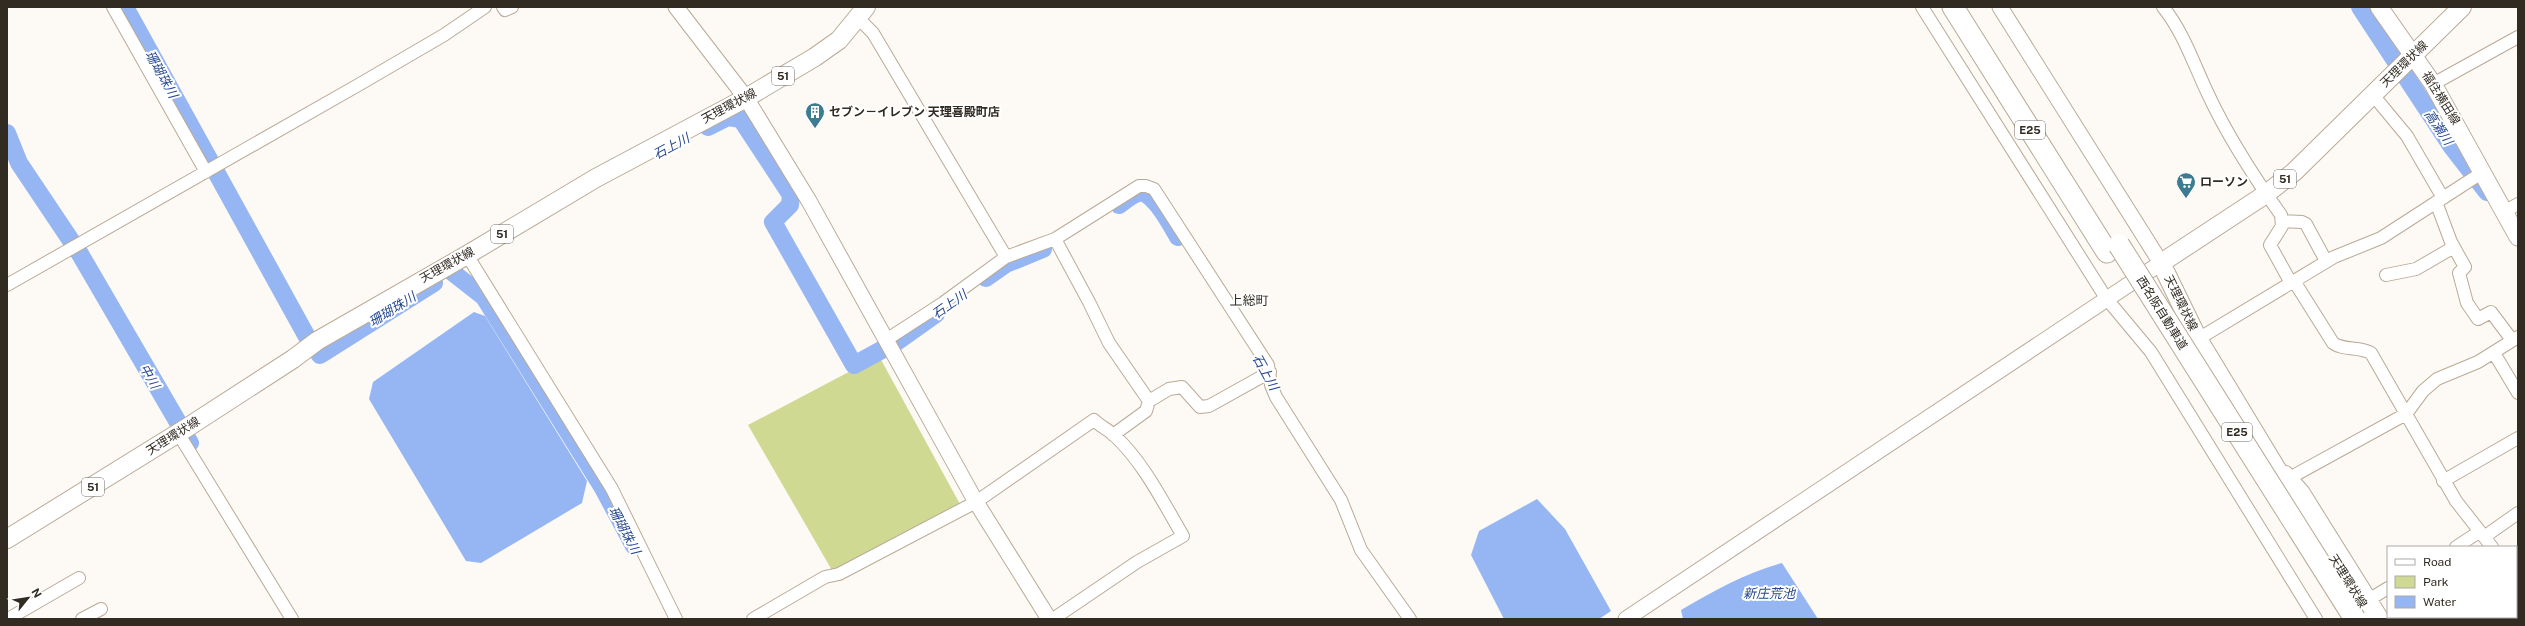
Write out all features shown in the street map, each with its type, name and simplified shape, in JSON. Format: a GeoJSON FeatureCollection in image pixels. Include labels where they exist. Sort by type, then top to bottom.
{"type":"FeatureCollection","features":[{"type":"Feature","properties":{"kind":"highway","name":"西名阪自動車道"},"geometry":{"type":"LineString","coordinates":[[1953,7],[2113,249],[2363,607]]}},
{"type":"Feature","properties":{"kind":"highway","name":"西名阪自動車道"},"geometry":{"type":"LineString","coordinates":[[1969,7],[2113,249],[2338,619]]}},
{"type":"Feature","properties":{"kind":"main road","name":"福住横田線"},"geometry":{"type":"LineString","coordinates":[[2379,7],[2411,58],[2433,84],[2483,172],[2511,208],[2518,237]]}},
{"type":"Feature","properties":{"kind":"main road","name":"天理環状線"},"geometry":{"type":"LineString","coordinates":[[2372,619],[2363,607],[2288,479],[2265,449],[2198,339],[2161,263],[2266,194],[2294,172],[2462,7]]}},
{"type":"Feature","properties":{"kind":"main road","name":"天理環状線"},"geometry":{"type":"LineString","coordinates":[[7,539],[183,430],[293,359],[312,344],[467,255],[596,178],[746,98],[815,58],[839,40],[862,12]]}},
{"type":"Feature","properties":{"kind":"street"},"geometry":{"type":"LineString","coordinates":[[113,7],[208,172]]}},
{"type":"Feature","properties":{"kind":"street"},"geometry":{"type":"LineString","coordinates":[[7,285],[208,172],[444,35],[485,7]]}},
{"type":"Feature","properties":{"kind":"street"},"geometry":{"type":"LineString","coordinates":[[503,7],[505,10],[512,7]]}},
{"type":"Feature","properties":{"kind":"street"},"geometry":{"type":"LineString","coordinates":[[676,7],[746,98],[809,201],[976,502],[1049,619]]}},
{"type":"Feature","properties":{"kind":"street"},"geometry":{"type":"LineString","coordinates":[[1922,7],[2106,298],[2151,352],[2316,619]]}},
{"type":"Feature","properties":{"kind":"street"},"geometry":{"type":"LineString","coordinates":[[1626,619],[2106,298],[2161,263],[2000,7]]}},
{"type":"Feature","properties":{"kind":"street"},"geometry":{"type":"LineString","coordinates":[[2163,7],[2191,54],[2208,94],[2229,134],[2283,221]]}},
{"type":"Feature","properties":{"kind":"street"},"geometry":{"type":"LineString","coordinates":[[862,12],[1006,257]]}},
{"type":"Feature","properties":{"kind":"street"},"geometry":{"type":"LineString","coordinates":[[2433,84],[2518,37]]}},
{"type":"Feature","properties":{"kind":"street"},"geometry":{"type":"LineString","coordinates":[[2288,479],[2406,414],[2423,391],[2437,379],[2494,353],[2515,339],[2491,312],[2478,320],[2467,303],[2459,274],[2465,268],[2454,247],[2439,200],[2407,136],[2373,95]]}},
{"type":"Feature","properties":{"kind":"street"},"geometry":{"type":"LineString","coordinates":[[2198,339],[2326,261],[2381,238],[2483,172]]}},
{"type":"Feature","properties":{"kind":"street"},"geometry":{"type":"LineString","coordinates":[[886,340],[943,303],[1006,257],[1056,243],[1139,186],[1146,186],[1154,189],[1268,364],[1271,385],[1341,500],[1361,550],[1410,619]]}},
{"type":"Feature","properties":{"kind":"street"},"geometry":{"type":"LineString","coordinates":[[2283,221],[2302,222],[2306,224],[2326,261]]}},
{"type":"Feature","properties":{"kind":"street"},"geometry":{"type":"LineString","coordinates":[[2283,221],[2270,245],[2292,282],[2333,343],[2338,347],[2364,349],[2370,352],[2444,481],[2491,546]]}},
{"type":"Feature","properties":{"kind":"street"},"geometry":{"type":"LineString","coordinates":[[1056,243],[1089,302],[1109,343],[1149,401]]}},
{"type":"Feature","properties":{"kind":"street"},"geometry":{"type":"LineString","coordinates":[[2386,275],[2416,269],[2454,247]]}},
{"type":"Feature","properties":{"kind":"street"},"geometry":{"type":"LineString","coordinates":[[467,255],[612,489],[676,619]]}},
{"type":"Feature","properties":{"kind":"street"},"geometry":{"type":"LineString","coordinates":[[2494,353],[2518,393]]}},
{"type":"Feature","properties":{"kind":"street"},"geometry":{"type":"LineString","coordinates":[[1113,435],[1146,411],[1149,401],[1169,389],[1182,387],[1200,407],[1209,406],[1270,372]]}},
{"type":"Feature","properties":{"kind":"street"},"geometry":{"type":"LineString","coordinates":[[753,619],[825,577],[838,574],[976,502],[1094,420],[1113,435],[1148,478],[1183,536],[1136,562],[1053,619]]}},
{"type":"Feature","properties":{"kind":"street"},"geometry":{"type":"LineString","coordinates":[[183,430],[292,619]]}},
{"type":"Feature","properties":{"kind":"street"},"geometry":{"type":"LineString","coordinates":[[2444,481],[2518,438]]}},
{"type":"Feature","properties":{"kind":"street"},"geometry":{"type":"LineString","coordinates":[[2458,546],[2518,513]]}},
{"type":"Feature","properties":{"kind":"street"},"geometry":{"type":"LineString","coordinates":[[8,619],[79,578]]}},
{"type":"Feature","properties":{"kind":"street"},"geometry":{"type":"LineString","coordinates":[[2383,619],[2363,607],[2387,589]]}},
{"type":"Feature","properties":{"kind":"street"},"geometry":{"type":"LineString","coordinates":[[82,619],[100,609]]}},
{"type":"Feature","properties":{"kind":"green space"},"geometry":{"type":"Polygon","coordinates":[[[879,356],[961,506],[833,572],[748,425],[879,356]]]}},
{"type":"Feature","properties":{"kind":"water"},"geometry":{"type":"Polygon","coordinates":[[[474,312],[485,316],[587,481],[582,503],[481,563],[466,561],[369,399],[373,382],[474,312]]]}},
{"type":"Feature","properties":{"kind":"water"},"geometry":{"type":"Polygon","coordinates":[[[1537,499],[1565,529],[1611,611],[1599,619],[1504,619],[1471,555],[1479,531],[1537,499]]]}},
{"type":"Feature","properties":{"kind":"water","name":"新庄荒池"},"geometry":{"type":"Polygon","coordinates":[[[1782,563],[1818,619],[1683,619],[1681,610],[1693,603],[1742,577],[1782,563]]]}},
{"type":"Feature","properties":{"kind":"waterway","name":"珊瑚珠川"},"geometry":{"type":"LineString","coordinates":[[125,7],[306,335],[320,355],[434,283]]}},
{"type":"Feature","properties":{"kind":"waterway","name":"高瀬川"},"geometry":{"type":"LineString","coordinates":[[2360,7],[2452,147],[2487,192]]}},
{"type":"Feature","properties":{"kind":"waterway","name":"石上川"},"geometry":{"type":"LineString","coordinates":[[708,127],[728,117],[741,119],[791,195],[790,205],[773,222],[854,365],[898,341],[936,314]]}},
{"type":"Feature","properties":{"kind":"waterway","name":"中川"},"geometry":{"type":"LineString","coordinates":[[7,133],[19,163],[80,254],[190,443]]}},
{"type":"Feature","properties":{"kind":"waterway","name":"石上川"},"geometry":{"type":"LineString","coordinates":[[1119,205],[1138,193],[1143,193],[1149,196],[1161,209],[1178,237]]}},
{"type":"Feature","properties":{"kind":"waterway","name":"石上川"},"geometry":{"type":"LineString","coordinates":[[986,278],[1006,264],[1043,249]]}},
{"type":"Feature","properties":{"kind":"waterway","name":"珊瑚珠川"},"geometry":{"type":"LineString","coordinates":[[452,272],[484,297],[603,488],[634,546]]}},
{"type":"Feature","properties":{"kind":"place","name":"セブン－イレブン 天理喜殿町店"},"geometry":{"type":"Point","coordinates":[815,129]}},
{"type":"Feature","properties":{"kind":"place","name":"ローソン"},"geometry":{"type":"Point","coordinates":[2186,199]}},
{"type":"Feature","properties":{"kind":"district","name":"上総町"},"geometry":{"type":"Point","coordinates":[1249,300]}}]}
